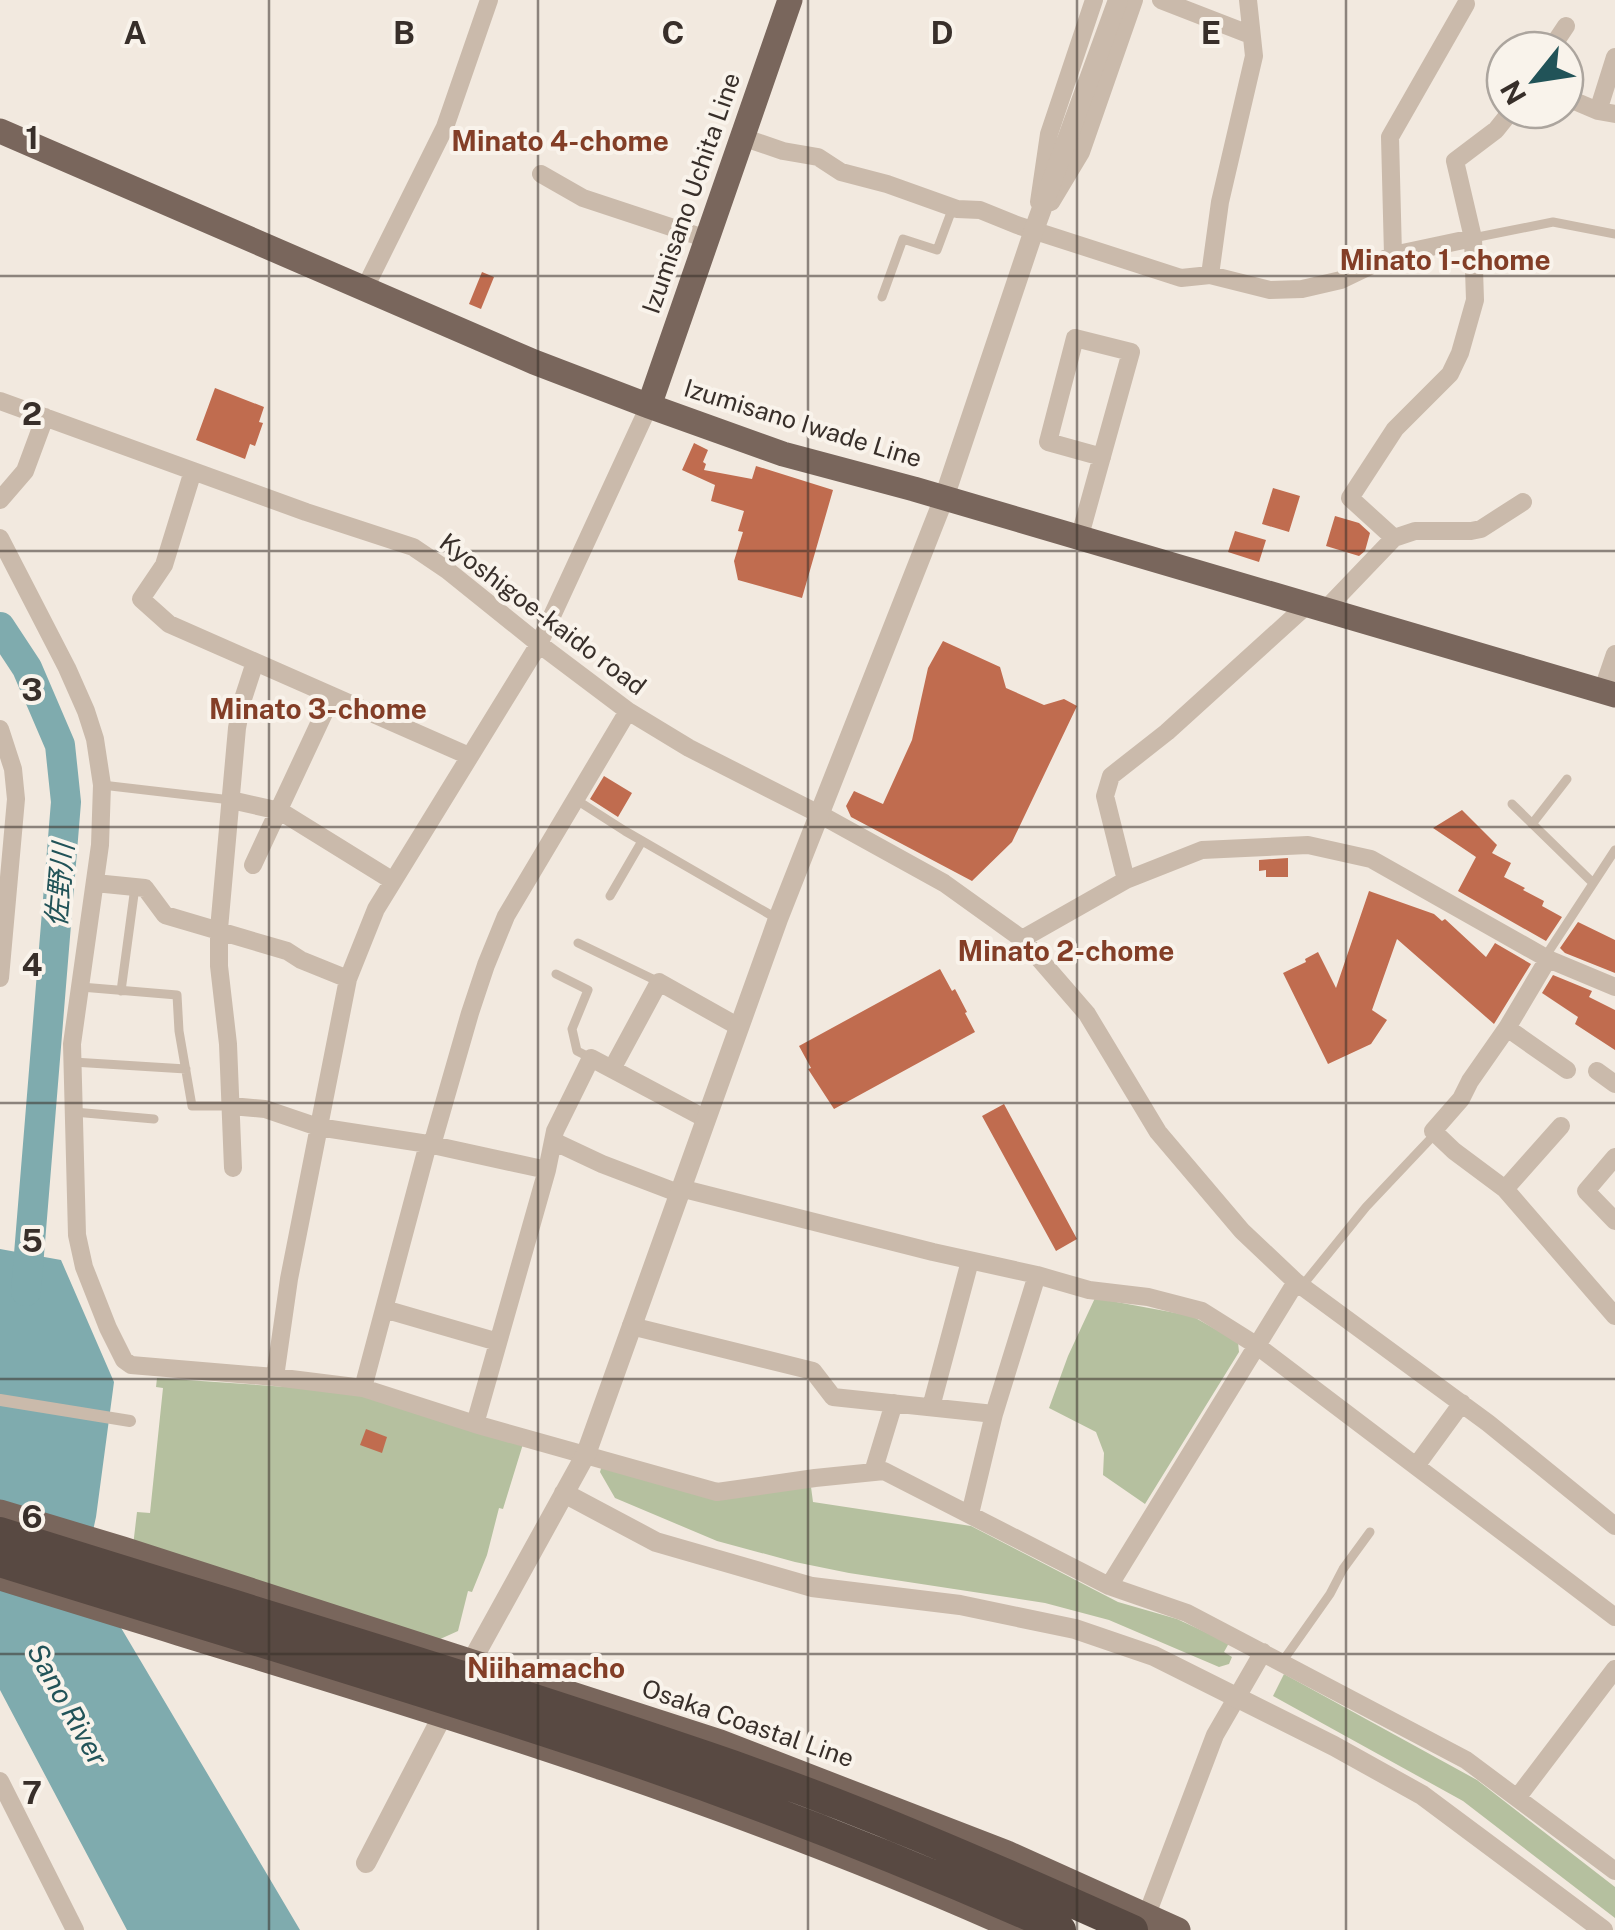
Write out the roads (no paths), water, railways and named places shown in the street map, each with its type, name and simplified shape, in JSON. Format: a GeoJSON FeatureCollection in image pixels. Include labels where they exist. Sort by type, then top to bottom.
{"type":"FeatureCollection","features":[{"type":"Feature","properties":{"kind":"highway"},"geometry":{"type":"LineString","coordinates":[[0,1532],[708,1756],[1141,1925]]}},
{"type":"Feature","properties":{"kind":"highway"},"geometry":{"type":"LineString","coordinates":[[0,1562],[560,1736],[846,1839],[1061,1930]]}},
{"type":"Feature","properties":{"kind":"main road","name":"Izumisano Uchita Line"},"geometry":{"type":"LineString","coordinates":[[649,406],[788,1]]}},
{"type":"Feature","properties":{"kind":"main road","name":"Izumisano Iwade Line"},"geometry":{"type":"LineString","coordinates":[[0,131],[534,362],[783,454],[1609,693]]}},
{"type":"Feature","properties":{"kind":"main road","name":"Osaka Coastal Line"},"geometry":{"type":"LineString","coordinates":[[0,1512],[720,1742],[1007,1852],[1141,1925],[1178,1930]]}},
{"type":"Feature","properties":{"kind":"main road"},"geometry":{"type":"LineString","coordinates":[[0,1578],[558,1752],[841,1856],[1019,1930]]}},
{"type":"Feature","properties":{"kind":"street"},"geometry":{"type":"LineString","coordinates":[[364,290],[444,127],[489,0]]}},
{"type":"Feature","properties":{"kind":"street"},"geometry":{"type":"LineString","coordinates":[[1034,230],[1049,134],[1094,0]]}},
{"type":"Feature","properties":{"kind":"street"},"geometry":{"type":"LineString","coordinates":[[366,1863],[471,1661],[586,1454],[778,919],[944,498],[1034,230],[1118,0]]}},
{"type":"Feature","properties":{"kind":"street"},"geometry":{"type":"LineString","coordinates":[[1034,230],[1081,152],[1134,0]]}},
{"type":"Feature","properties":{"kind":"street"},"geometry":{"type":"LineString","coordinates":[[1161,0],[1251,34]]}},
{"type":"Feature","properties":{"kind":"street"},"geometry":{"type":"LineString","coordinates":[[1210,275],[1220,202],[1254,56],[1248,0]]}},
{"type":"Feature","properties":{"kind":"street"},"geometry":{"type":"LineString","coordinates":[[1393,255],[1390,137],[1466,4]]}},
{"type":"Feature","properties":{"kind":"street"},"geometry":{"type":"LineString","coordinates":[[1563,30],[1566,26]]}},
{"type":"Feature","properties":{"kind":"street"},"geometry":{"type":"LineString","coordinates":[[1606,113],[1615,57]]}},
{"type":"Feature","properties":{"kind":"street"},"geometry":{"type":"LineString","coordinates":[[1394,538],[1350,498],[1395,429],[1450,374],[1460,353],[1476,300],[1473,238],[1455,161],[1496,130]]}},
{"type":"Feature","properties":{"kind":"street"},"geometry":{"type":"LineString","coordinates":[[742,138],[818,157],[841,172],[953,207],[980,210],[1181,278],[1210,275],[1270,290],[1302,289],[1341,280],[1393,255],[1473,238]]}},
{"type":"Feature","properties":{"kind":"street"},"geometry":{"type":"LineString","coordinates":[[541,174],[583,198],[707,239]]}},
{"type":"Feature","properties":{"kind":"street"},"geometry":{"type":"LineString","coordinates":[[1079,539],[1102,457],[1131,352],[1076,338],[1048,442],[1102,457]]}},
{"type":"Feature","properties":{"kind":"street","name":"Kyoshigoe-kaido road"},"geometry":{"type":"LineString","coordinates":[[0,401],[413,547],[628,711],[689,748],[944,882],[1022,939],[1087,1014],[1158,1132],[1242,1231],[1299,1284],[1462,1404],[1615,1526]]}},
{"type":"Feature","properties":{"kind":"street"},"geometry":{"type":"LineString","coordinates":[[275,1377],[288,1279],[348,979],[376,909],[539,644],[649,406]]}},
{"type":"Feature","properties":{"kind":"street"},"geometry":{"type":"LineString","coordinates":[[0,500],[25,471],[45,417]]}},
{"type":"Feature","properties":{"kind":"street"},"geometry":{"type":"LineString","coordinates":[[194,471],[164,564],[141,599],[169,624],[469,756]]}},
{"type":"Feature","properties":{"kind":"street"},"geometry":{"type":"LineString","coordinates":[[1126,880],[1105,796],[1111,776],[1316,608],[1394,538],[1415,531],[1471,532],[1523,502]]}},
{"type":"Feature","properties":{"kind":"street"},"geometry":{"type":"LineString","coordinates":[[0,538],[86,711],[102,786],[100,845],[72,1044],[78,1235],[84,1267],[124,1360],[130,1365],[362,1388],[474,1424],[717,1492],[884,1471],[1109,1586],[1186,1612],[1466,1760],[1615,1871]]}},
{"type":"Feature","properties":{"kind":"street"},"geometry":{"type":"LineString","coordinates":[[1609,693],[1615,654]]}},
{"type":"Feature","properties":{"kind":"street"},"geometry":{"type":"LineString","coordinates":[[233,1168],[219,929],[238,728],[255,662]]}},
{"type":"Feature","properties":{"kind":"street"},"geometry":{"type":"LineString","coordinates":[[253,865],[332,696]]}},
{"type":"Feature","properties":{"kind":"street"},"geometry":{"type":"LineString","coordinates":[[362,1388],[444,1097],[490,954],[506,916],[628,711]]}},
{"type":"Feature","properties":{"kind":"street"},"geometry":{"type":"LineString","coordinates":[[0,729],[14,769],[16,799],[0,978]]}},
{"type":"Feature","properties":{"kind":"street"},"geometry":{"type":"LineString","coordinates":[[231,800],[280,812],[393,881]]}},
{"type":"Feature","properties":{"kind":"street"},"geometry":{"type":"LineString","coordinates":[[1022,939],[1126,880],[1202,850],[1308,845],[1371,859],[1546,958],[1615,987]]}},
{"type":"Feature","properties":{"kind":"street"},"geometry":{"type":"LineString","coordinates":[[95,883],[144,888],[165,915],[287,951],[348,979]]}},
{"type":"Feature","properties":{"kind":"street"},"geometry":{"type":"LineString","coordinates":[[1546,958],[1461,1099],[1433,1131],[1505,1189],[1615,1316]]}},
{"type":"Feature","properties":{"kind":"street"},"geometry":{"type":"LineString","coordinates":[[612,1069],[659,982],[739,1026]]}},
{"type":"Feature","properties":{"kind":"street"},"geometry":{"type":"LineString","coordinates":[[1507,1028],[1567,1070]]}},
{"type":"Feature","properties":{"kind":"street"},"geometry":{"type":"LineString","coordinates":[[474,1424],[555,1131],[591,1058],[706,1119]]}},
{"type":"Feature","properties":{"kind":"street"},"geometry":{"type":"LineString","coordinates":[[1597,1072],[1615,1084]]}},
{"type":"Feature","properties":{"kind":"street"},"geometry":{"type":"LineString","coordinates":[[231,1106],[266,1109],[318,1128],[430,1145],[547,1170]]}},
{"type":"Feature","properties":{"kind":"street"},"geometry":{"type":"LineString","coordinates":[[1505,1189],[1560,1126]]}},
{"type":"Feature","properties":{"kind":"street"},"geometry":{"type":"LineString","coordinates":[[553,1141],[602,1164],[679,1191],[1089,1290],[1148,1297],[1202,1311],[1256,1344],[1615,1617]]}},
{"type":"Feature","properties":{"kind":"street"},"geometry":{"type":"LineString","coordinates":[[1615,1157],[1586,1190],[1615,1221]]}},
{"type":"Feature","properties":{"kind":"street"},"geometry":{"type":"LineString","coordinates":[[931,1407],[970,1260]]}},
{"type":"Feature","properties":{"kind":"street"},"geometry":{"type":"LineString","coordinates":[[970,1514],[994,1414],[1037,1276]]}},
{"type":"Feature","properties":{"kind":"street"},"geometry":{"type":"LineString","coordinates":[[1109,1586],[1256,1344],[1299,1284]]}},
{"type":"Feature","properties":{"kind":"street"},"geometry":{"type":"LineString","coordinates":[[384,1309],[498,1342]]}},
{"type":"Feature","properties":{"kind":"street"},"geometry":{"type":"LineString","coordinates":[[632,1326],[814,1371],[833,1397],[994,1414]]}},
{"type":"Feature","properties":{"kind":"street"},"geometry":{"type":"LineString","coordinates":[[0,1400],[130,1421]]}},
{"type":"Feature","properties":{"kind":"street"},"geometry":{"type":"LineString","coordinates":[[873,1472],[894,1403]]}},
{"type":"Feature","properties":{"kind":"street"},"geometry":{"type":"LineString","coordinates":[[1416,1466],[1462,1404]]}},
{"type":"Feature","properties":{"kind":"street"},"geometry":{"type":"LineString","coordinates":[[564,1493],[656,1542],[794,1582],[960,1605],[1075,1629],[1154,1656],[1422,1795],[1603,1930]]}},
{"type":"Feature","properties":{"kind":"street"},"geometry":{"type":"LineString","coordinates":[[1141,1925],[1215,1735],[1263,1652]]}},
{"type":"Feature","properties":{"kind":"street"},"geometry":{"type":"LineString","coordinates":[[1517,1798],[1615,1669]]}},
{"type":"Feature","properties":{"kind":"street"},"geometry":{"type":"LineString","coordinates":[[0,1780],[75,1930]]}},
{"type":"Feature","properties":{"kind":"lane"},"geometry":{"type":"LineString","coordinates":[[882,297],[903,239],[937,250],[953,207]]}},
{"type":"Feature","properties":{"kind":"lane"},"geometry":{"type":"LineString","coordinates":[[1473,238],[1553,222],[1615,234]]}},
{"type":"Feature","properties":{"kind":"lane"},"geometry":{"type":"LineString","coordinates":[[1532,824],[1566,779]]}},
{"type":"Feature","properties":{"kind":"lane"},"geometry":{"type":"LineString","coordinates":[[102,786],[231,800]]}},
{"type":"Feature","properties":{"kind":"lane"},"geometry":{"type":"LineString","coordinates":[[575,799],[778,919]]}},
{"type":"Feature","properties":{"kind":"lane"},"geometry":{"type":"LineString","coordinates":[[1512,804],[1593,883]]}},
{"type":"Feature","properties":{"kind":"lane"},"geometry":{"type":"LineString","coordinates":[[610,896],[642,841]]}},
{"type":"Feature","properties":{"kind":"lane"},"geometry":{"type":"LineString","coordinates":[[1546,958],[1615,850]]}},
{"type":"Feature","properties":{"kind":"lane"},"geometry":{"type":"LineString","coordinates":[[121,991],[135,887]]}},
{"type":"Feature","properties":{"kind":"lane"},"geometry":{"type":"LineString","coordinates":[[578,943],[659,982]]}},
{"type":"Feature","properties":{"kind":"lane"},"geometry":{"type":"LineString","coordinates":[[556,974],[588,990],[572,1029],[578,1051],[591,1058]]}},
{"type":"Feature","properties":{"kind":"lane"},"geometry":{"type":"LineString","coordinates":[[80,988],[178,995],[179,1031],[192,1106],[231,1106]]}},
{"type":"Feature","properties":{"kind":"lane"},"geometry":{"type":"LineString","coordinates":[[73,1062],[186,1069]]}},
{"type":"Feature","properties":{"kind":"lane"},"geometry":{"type":"LineString","coordinates":[[74,1112],[154,1119]]}},
{"type":"Feature","properties":{"kind":"lane"},"geometry":{"type":"LineString","coordinates":[[1299,1284],[1436,1134]]}},
{"type":"Feature","properties":{"kind":"lane"},"geometry":{"type":"LineString","coordinates":[[1282,1662],[1370,1532]]}},
{"type":"Feature","properties":{"kind":"water","name":"Sano River"},"geometry":{"type":"Polygon","coordinates":[[[0,1249],[61,1260],[114,1382],[96,1517],[85,1567],[300,1930],[127,1930],[0,1690],[0,1249]]]}},
{"type":"Feature","properties":{"kind":"waterway","name":"佐野川"},"geometry":{"type":"LineString","coordinates":[[0,627],[27,668],[60,745],[66,802],[26,1291]]}},
{"type":"Feature","properties":{"kind":"district","name":"Minato 4-chome"},"geometry":{"type":"Point","coordinates":[560,140]}},
{"type":"Feature","properties":{"kind":"district","name":"Minato 1-chome"},"geometry":{"type":"Point","coordinates":[1445,259]}},
{"type":"Feature","properties":{"kind":"district","name":"Minato 3-chome"},"geometry":{"type":"Point","coordinates":[318,708]}},
{"type":"Feature","properties":{"kind":"district","name":"Minato 2-chome"},"geometry":{"type":"Point","coordinates":[1066,950]}},
{"type":"Feature","properties":{"kind":"district","name":"Niihamacho"},"geometry":{"type":"Point","coordinates":[546,1667]}}]}
